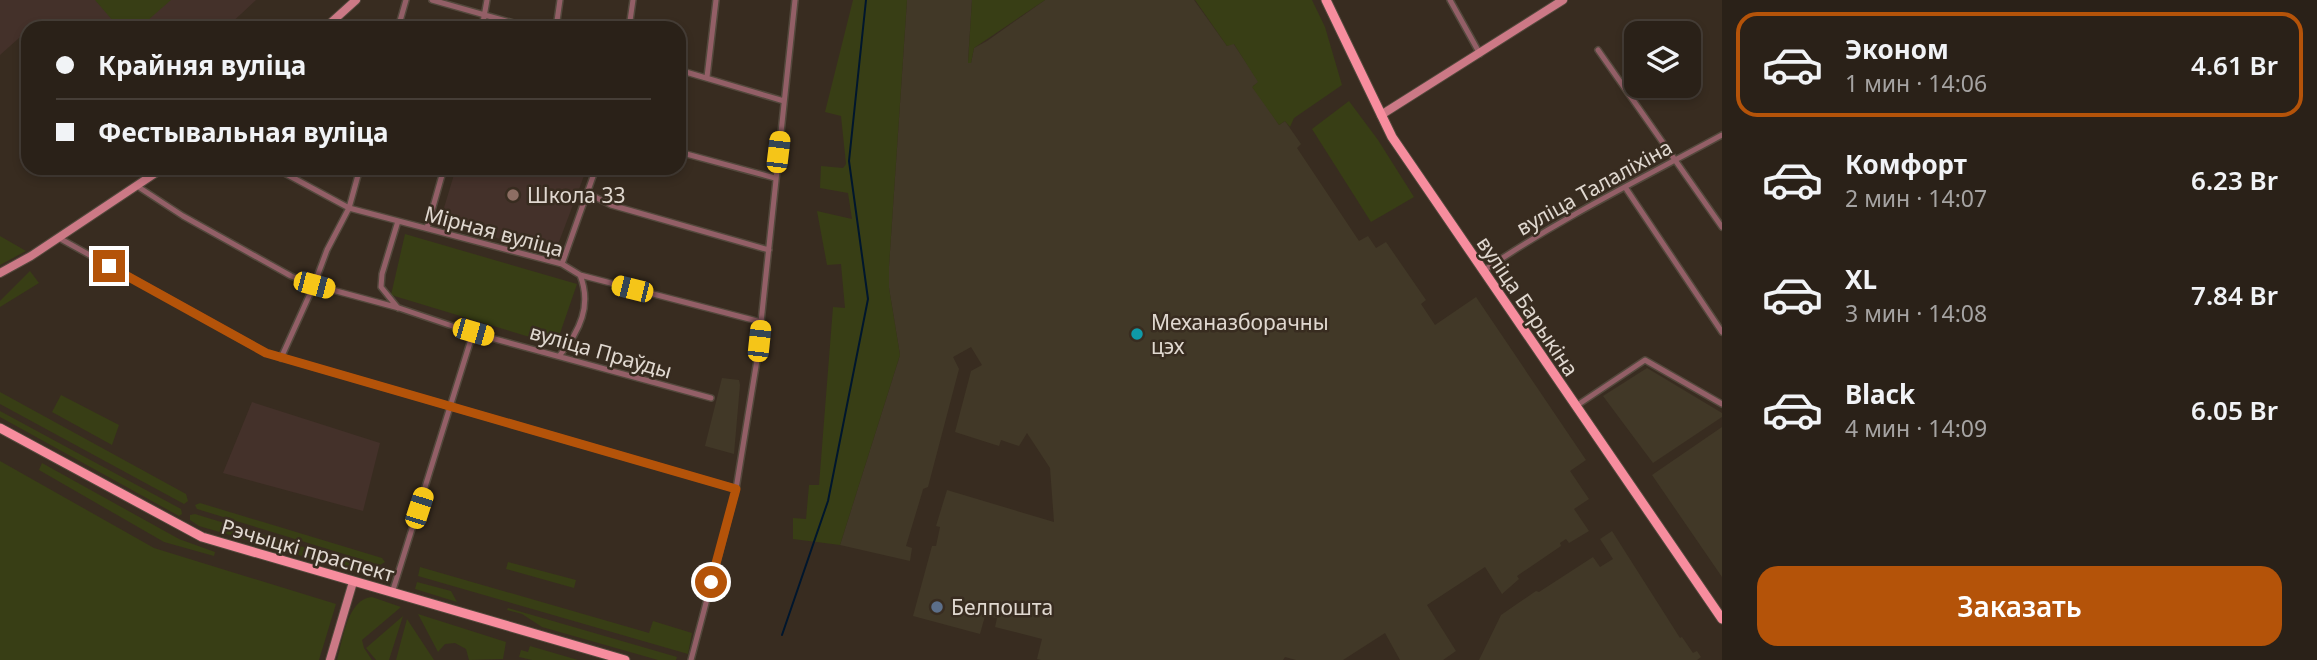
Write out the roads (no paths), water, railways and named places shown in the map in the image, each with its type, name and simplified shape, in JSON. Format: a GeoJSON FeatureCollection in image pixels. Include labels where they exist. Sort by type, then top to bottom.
{"type":"FeatureCollection","features":[{"type":"Feature","properties":{"kind":"main road","name":"вуліца Барыкіна"},"geometry":{"type":"LineString","coordinates":[[1326,0],[1392,137],[1722,619]]}},
{"type":"Feature","properties":{"kind":"main road","name":"Рэчыцкі праспект"},"geometry":{"type":"LineString","coordinates":[[0,428],[202,537],[625,660]]}},
{"type":"Feature","properties":{"kind":"street"},"geometry":{"type":"LineString","coordinates":[[333,21],[356,0]]}},
{"type":"Feature","properties":{"kind":"street"},"geometry":{"type":"LineString","coordinates":[[400,21],[406,0]]}},
{"type":"Feature","properties":{"kind":"street"},"geometry":{"type":"LineString","coordinates":[[432,0],[508,21]]}},
{"type":"Feature","properties":{"kind":"street"},"geometry":{"type":"LineString","coordinates":[[484,21],[488,0]]}},
{"type":"Feature","properties":{"kind":"street"},"geometry":{"type":"LineString","coordinates":[[557,21],[560,0]]}},
{"type":"Feature","properties":{"kind":"street"},"geometry":{"type":"LineString","coordinates":[[630,21],[633,0]]}},
{"type":"Feature","properties":{"kind":"street"},"geometry":{"type":"LineString","coordinates":[[707,77],[716,0]]}},
{"type":"Feature","properties":{"kind":"street"},"geometry":{"type":"LineString","coordinates":[[691,660],[736,489],[761,322],[795,0]]}},
{"type":"Feature","properties":{"kind":"street"},"geometry":{"type":"LineString","coordinates":[[1450,0],[1480,54]]}},
{"type":"Feature","properties":{"kind":"street"},"geometry":{"type":"LineString","coordinates":[[1381,115],[1563,0]]}},
{"type":"Feature","properties":{"kind":"street"},"geometry":{"type":"LineString","coordinates":[[1598,50],[1722,227]]}},
{"type":"Feature","properties":{"kind":"street"},"geometry":{"type":"LineString","coordinates":[[686,72],[785,102]]}},
{"type":"Feature","properties":{"kind":"street","name":"вуліца Талаліхіна"},"geometry":{"type":"LineString","coordinates":[[1483,271],[1542,232],[1722,135]]}},
{"type":"Feature","properties":{"kind":"street"},"geometry":{"type":"LineString","coordinates":[[686,154],[775,177]]}},
{"type":"Feature","properties":{"kind":"street"},"geometry":{"type":"LineString","coordinates":[[0,273],[59,238],[153,175]]}},
{"type":"Feature","properties":{"kind":"street","name":"Мірная вуліца"},"geometry":{"type":"LineString","coordinates":[[288,175],[349,208],[562,264],[580,275],[761,322]]}},
{"type":"Feature","properties":{"kind":"street"},"geometry":{"type":"LineString","coordinates":[[281,358],[327,250],[349,208],[358,175]]}},
{"type":"Feature","properties":{"kind":"street"},"geometry":{"type":"LineString","coordinates":[[427,228],[442,175]]}},
{"type":"Feature","properties":{"kind":"street"},"geometry":{"type":"LineString","coordinates":[[562,264],[593,175]]}},
{"type":"Feature","properties":{"kind":"street","name":"вуліца Праўды"},"geometry":{"type":"LineString","coordinates":[[137,186],[184,216],[291,276],[314,285],[711,398]]}},
{"type":"Feature","properties":{"kind":"street"},"geometry":{"type":"LineString","coordinates":[[1625,187],[1722,332]]}},
{"type":"Feature","properties":{"kind":"street"},"geometry":{"type":"LineString","coordinates":[[587,193],[611,205],[769,250]]}},
{"type":"Feature","properties":{"kind":"street","name":"Мірная вуліца"},"geometry":{"type":"LineString","coordinates":[[398,221],[382,274],[381,287],[399,308]]}},
{"type":"Feature","properties":{"kind":"street"},"geometry":{"type":"LineString","coordinates":[[59,238],[266,353],[736,489]]}},
{"type":"Feature","properties":{"kind":"street","name":"Мірная вуліца"},"geometry":{"type":"LineString","coordinates":[[561,355],[573,339],[586,304],[580,275]]}},
{"type":"Feature","properties":{"kind":"street"},"geometry":{"type":"LineString","coordinates":[[392,593],[473,332]]}},
{"type":"Feature","properties":{"kind":"street"},"geometry":{"type":"LineString","coordinates":[[1576,406],[1646,360],[1722,404]]}},
{"type":"Feature","properties":{"kind":"street"},"geometry":{"type":"LineString","coordinates":[[330,660],[353,582]]}},
{"type":"Feature","properties":{"kind":"waterway"},"geometry":{"type":"LineString","coordinates":[[782,635],[828,501],[868,299],[849,161],[866,0]]}},
{"type":"Feature","properties":{"kind":"place","name":"Школа 33"},"geometry":{"type":"Point","coordinates":[513,195]}},
{"type":"Feature","properties":{"kind":"place","name":"Механазборачны цэх"},"geometry":{"type":"Point","coordinates":[1137,334]}},
{"type":"Feature","properties":{"kind":"place","name":"Белпошта"},"geometry":{"type":"Point","coordinates":[937,607]}}]}
